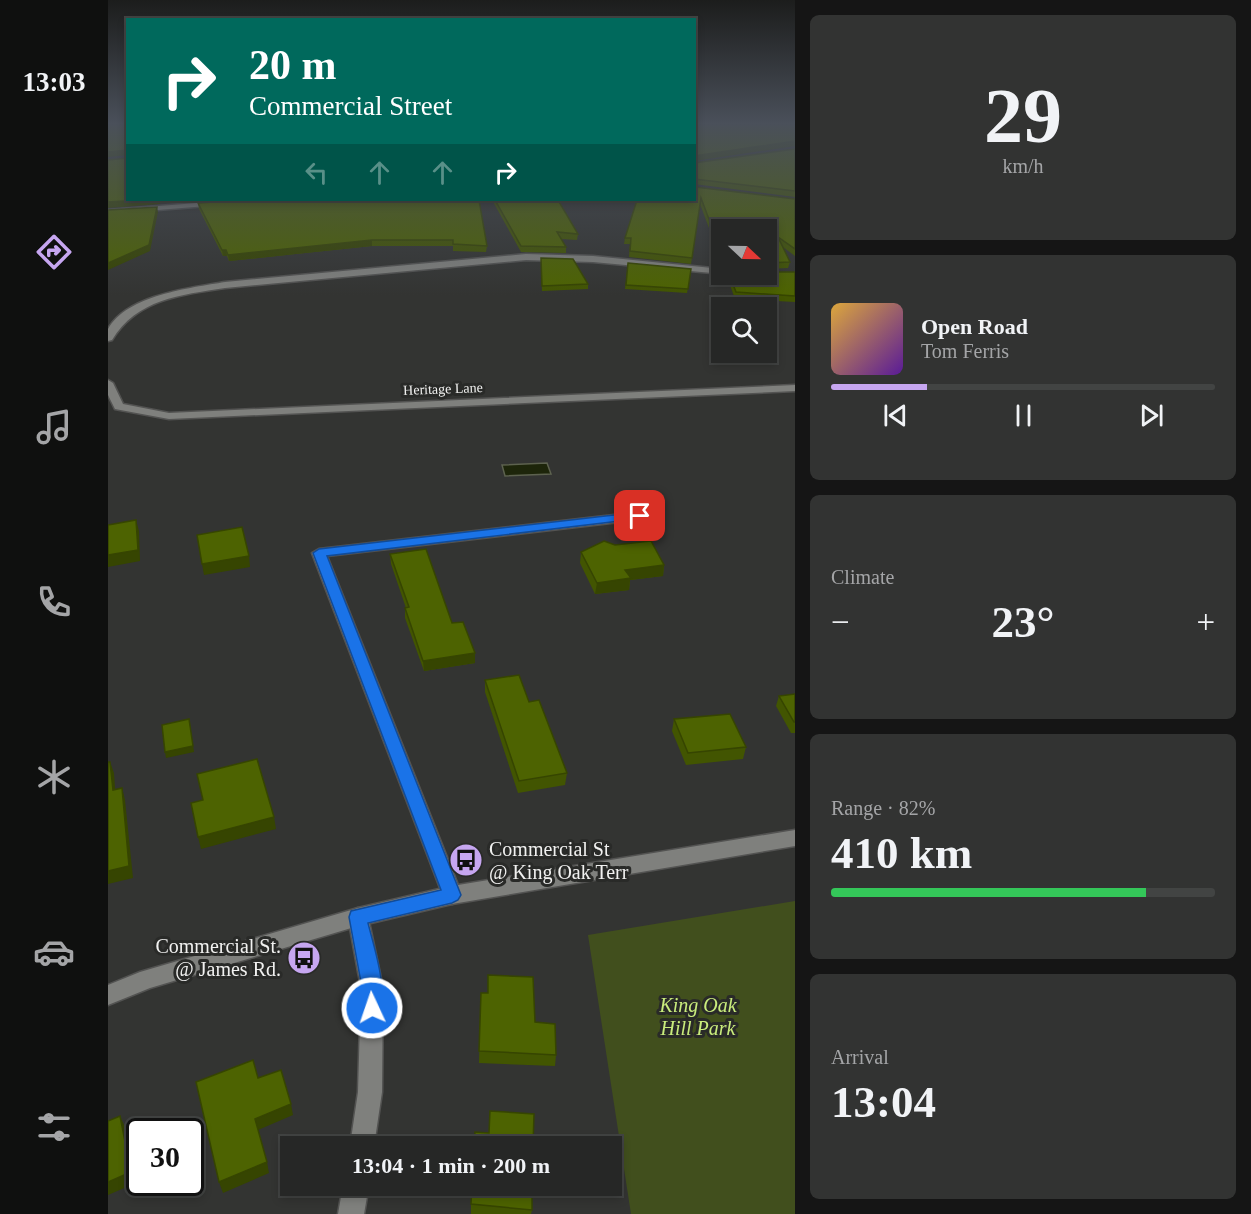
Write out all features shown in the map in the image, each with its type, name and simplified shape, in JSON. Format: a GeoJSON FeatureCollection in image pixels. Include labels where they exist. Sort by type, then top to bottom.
{"type":"FeatureCollection","features":[{"type":"Feature","properties":{"kind":"street"},"geometry":{"type":"LineString","coordinates":[[108,212],[245,201]]}},
{"type":"Feature","properties":{"kind":"street"},"geometry":{"type":"LineString","coordinates":[[108,338],[112,327],[126,314],[156,300],[188,291],[225,285],[526,257],[593,259],[711,271]]}},
{"type":"Feature","properties":{"kind":"street","name":"Heritage Lane"},"geometry":{"type":"LineString","coordinates":[[108,383],[120,407],[169,416],[795,388]]}},
{"type":"Feature","properties":{"kind":"street"},"geometry":{"type":"LineString","coordinates":[[452,895],[319,553],[640,516]]}},
{"type":"Feature","properties":{"kind":"street"},"geometry":{"type":"LineString","coordinates":[[108,995],[148,979],[358,917],[452,895],[795,838]]}},
{"type":"Feature","properties":{"kind":"street"},"geometry":{"type":"LineString","coordinates":[[358,917],[372,988],[370,1092],[363,1136]]}},
{"type":"Feature","properties":{"kind":"street"},"geometry":{"type":"LineString","coordinates":[[351,1214],[354,1196]]}},
{"type":"Feature","properties":{"kind":"green space","name":"King Oak Hill Park"},"geometry":{"type":"Polygon","coordinates":[[[795,901],[795,1214],[631,1214],[622,1156],[622,1136],[619,1136],[588,935],[795,901]]]}},
{"type":"Feature","properties":{"kind":"shaded area"},"geometry":{"type":"Polygon","coordinates":[[[547,463],[551,474],[505,476],[502,465],[547,463]]]}},
{"type":"Feature","properties":{"kind":"building"},"geometry":{"type":"Polygon","coordinates":[[[108,182],[126,182],[126,201],[108,202],[108,182]]]}},
{"type":"Feature","properties":{"kind":"building"},"geometry":{"type":"Polygon","coordinates":[[[716,182],[795,182],[795,191],[716,182]]]}},
{"type":"Feature","properties":{"kind":"building"},"geometry":{"type":"Polygon","coordinates":[[[696,187],[795,199],[795,249],[778,237],[790,262],[777,263],[777,219],[711,219],[711,225],[701,198],[692,258],[630,251],[631,238],[625,238],[637,201],[696,201],[696,187]]]}},
{"type":"Feature","properties":{"kind":"building"},"geometry":{"type":"Polygon","coordinates":[[[479,201],[487,246],[453,244],[453,240],[372,240],[228,255],[226,250],[222,250],[198,203],[479,201]]]}},
{"type":"Feature","properties":{"kind":"building"},"geometry":{"type":"Polygon","coordinates":[[[496,201],[559,201],[578,234],[557,232],[566,247],[521,246],[496,201]]]}},
{"type":"Feature","properties":{"kind":"building"},"geometry":{"type":"Polygon","coordinates":[[[157,207],[149,245],[108,263],[108,210],[157,207]]]}},
{"type":"Feature","properties":{"kind":"building"},"geometry":{"type":"Polygon","coordinates":[[[541,258],[573,259],[588,284],[542,286],[541,258]]]}},
{"type":"Feature","properties":{"kind":"building"},"geometry":{"type":"Polygon","coordinates":[[[628,263],[691,269],[688,289],[626,285],[628,263]]]}},
{"type":"Feature","properties":{"kind":"building"},"geometry":{"type":"Polygon","coordinates":[[[777,272],[795,272],[795,296],[736,292],[733,285],[777,285],[777,272]]]}},
{"type":"Feature","properties":{"kind":"building"},"geometry":{"type":"Polygon","coordinates":[[[136,520],[138,550],[108,555],[108,525],[136,520]]]}},
{"type":"Feature","properties":{"kind":"building"},"geometry":{"type":"Polygon","coordinates":[[[242,527],[249,556],[202,564],[197,535],[242,527]]]}},
{"type":"Feature","properties":{"kind":"building"},"geometry":{"type":"Polygon","coordinates":[[[604,541],[615,545],[651,541],[664,565],[625,570],[631,578],[597,583],[581,552],[604,541]]]}},
{"type":"Feature","properties":{"kind":"building"},"geometry":{"type":"Polygon","coordinates":[[[426,549],[452,623],[463,622],[475,653],[423,661],[405,608],[409,607],[390,554],[426,549]]]}},
{"type":"Feature","properties":{"kind":"building"},"geometry":{"type":"Polygon","coordinates":[[[519,675],[529,702],[539,700],[567,773],[519,781],[485,680],[519,675]]]}},
{"type":"Feature","properties":{"kind":"building"},"geometry":{"type":"Polygon","coordinates":[[[795,694],[795,722],[794,722],[779,696],[795,694]]]}},
{"type":"Feature","properties":{"kind":"building"},"geometry":{"type":"Polygon","coordinates":[[[730,714],[746,747],[688,753],[674,719],[730,714]]]}},
{"type":"Feature","properties":{"kind":"building"},"geometry":{"type":"Polygon","coordinates":[[[189,719],[193,746],[165,752],[162,725],[189,719]]]}},
{"type":"Feature","properties":{"kind":"building"},"geometry":{"type":"Polygon","coordinates":[[[257,759],[274,817],[198,837],[191,803],[203,800],[197,774],[257,759]]]}},
{"type":"Feature","properties":{"kind":"building"},"geometry":{"type":"Polygon","coordinates":[[[108,762],[110,762],[113,790],[122,788],[129,866],[108,871],[108,762]]]}},
{"type":"Feature","properties":{"kind":"building"},"geometry":{"type":"Polygon","coordinates":[[[488,975],[533,977],[535,1022],[555,1024],[556,1055],[479,1051],[481,993],[488,993],[488,975]]]}},
{"type":"Feature","properties":{"kind":"building"},"geometry":{"type":"Polygon","coordinates":[[[253,1060],[258,1078],[281,1070],[291,1104],[255,1119],[267,1162],[219,1182],[196,1082],[253,1060]]]}},
{"type":"Feature","properties":{"kind":"building"},"geometry":{"type":"Polygon","coordinates":[[[490,1111],[534,1114],[533,1136],[475,1136],[475,1132],[489,1133],[490,1111]]]}},
{"type":"Feature","properties":{"kind":"building"},"geometry":{"type":"Polygon","coordinates":[[[120,1116],[126,1147],[126,1174],[108,1182],[108,1121],[120,1116]]]}},
{"type":"Feature","properties":{"kind":"building"},"geometry":{"type":"Polygon","coordinates":[[[471,1196],[532,1196],[532,1210],[471,1204],[471,1196]]]}},
{"type":"Feature","properties":{"kind":"place","name":"Commercial St @ King Oak Terr"},"geometry":{"type":"Point","coordinates":[466,860]}},
{"type":"Feature","properties":{"kind":"place","name":"Commercial St. @ James Rd."},"geometry":{"type":"Point","coordinates":[304,958]}},
{"type":"Feature","properties":{"kind":"route"},"geometry":{"type":"LineString","coordinates":[[372,1008],[372,988],[358,917],[452,895],[319,553],[640,516]]}}]}
